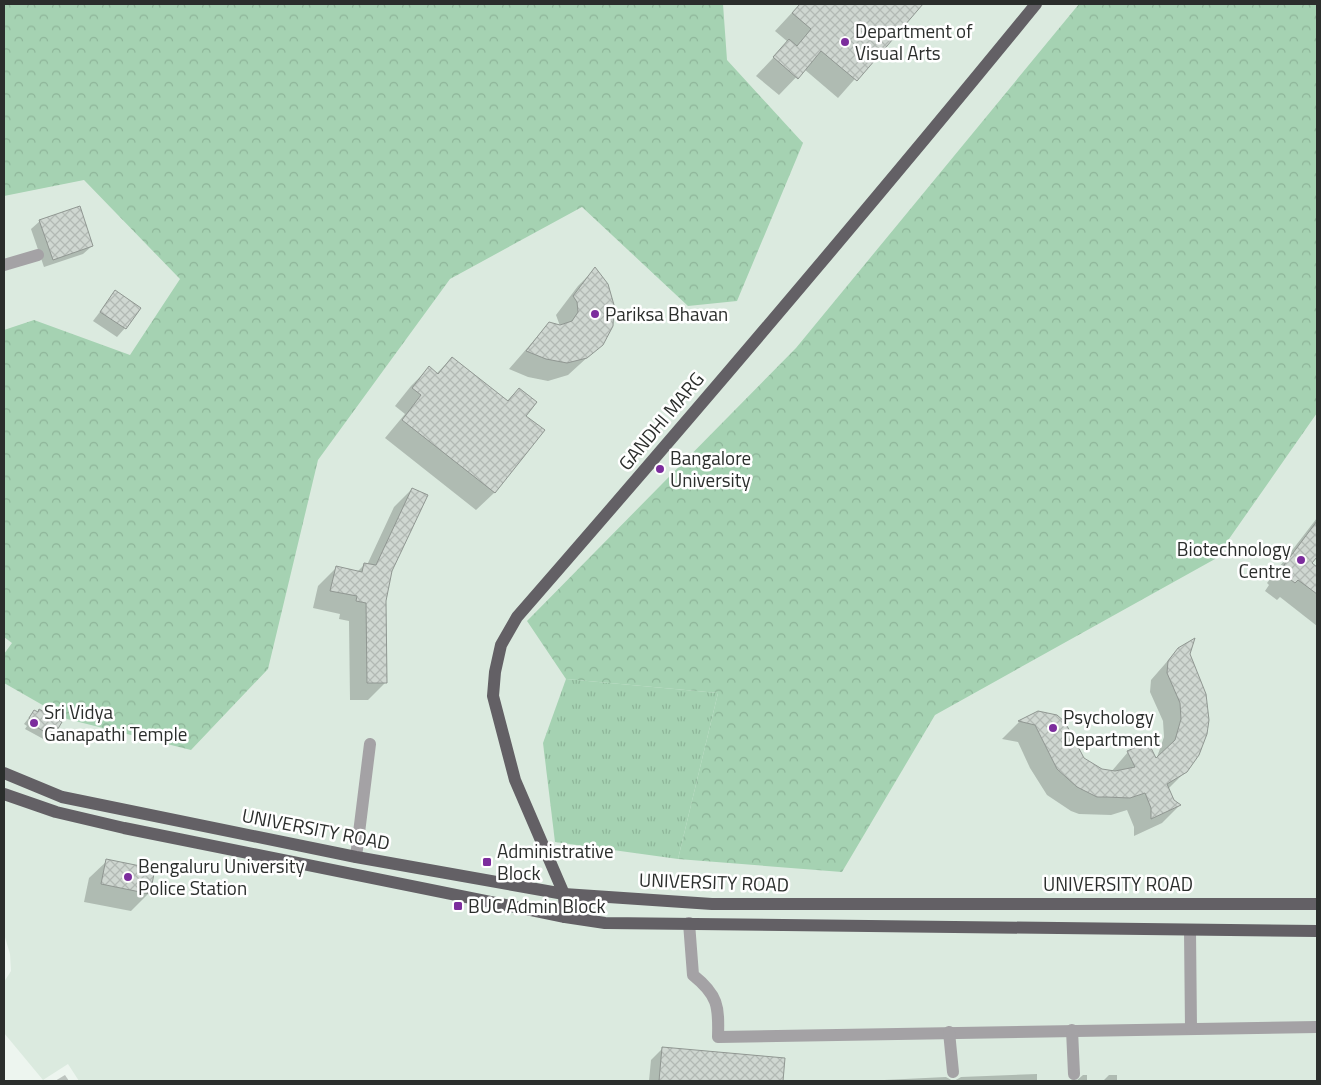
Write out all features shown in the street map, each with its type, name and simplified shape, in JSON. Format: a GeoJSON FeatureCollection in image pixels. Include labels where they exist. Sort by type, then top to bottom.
{"type":"FeatureCollection","features":[{"type":"Feature","properties":{"kind":"main road","name":"GANDHI MARG"},"geometry":{"type":"LineString","coordinates":[[565,917],[564,894],[515,780],[493,696],[495,672],[501,645],[517,617],[670,440],[1036,4]]}},
{"type":"Feature","properties":{"kind":"main road","name":"UNIVERSITY ROAD"},"geometry":{"type":"LineString","coordinates":[[4,773],[62,796],[356,857],[564,894],[712,904],[1317,904]]}},
{"type":"Feature","properties":{"kind":"main road","name":"UNIVERSITY ROAD"},"geometry":{"type":"LineString","coordinates":[[4,794],[20,801],[75,817],[565,917],[605,923],[689,922],[1317,932]]}},
{"type":"Feature","properties":{"kind":"main road"},"geometry":{"type":"LineString","coordinates":[[214,846],[217,828]]}},
{"type":"Feature","properties":{"kind":"street"},"geometry":{"type":"LineString","coordinates":[[4,265],[38,255]]}},
{"type":"Feature","properties":{"kind":"street"},"geometry":{"type":"LineString","coordinates":[[356,857],[370,744]]}},
{"type":"Feature","properties":{"kind":"street"},"geometry":{"type":"LineString","coordinates":[[689,922],[693,975],[713,994],[718,1006],[718,1037],[1317,1026]]}},
{"type":"Feature","properties":{"kind":"street"},"geometry":{"type":"LineString","coordinates":[[1190,930],[1191,1028]]}},
{"type":"Feature","properties":{"kind":"street"},"geometry":{"type":"LineString","coordinates":[[1072,1030],[1074,1074]]}},
{"type":"Feature","properties":{"kind":"street"},"geometry":{"type":"LineString","coordinates":[[949,1032],[953,1072]]}},
{"type":"Feature","properties":{"kind":"shaded area","name":"Bangalore University"},"geometry":{"type":"Polygon","coordinates":[[[4,4],[1317,4],[1317,1081],[79,1081],[68,1064],[43,1080],[4,1033],[4,982],[11,971],[10,954],[4,934],[4,4]]]}},
{"type":"Feature","properties":{"kind":"green space"},"geometry":{"type":"Polygon","coordinates":[[[4,4],[723,4],[727,60],[803,143],[737,301],[688,306],[582,207],[450,279],[318,460],[268,669],[191,750],[67,719],[4,683],[4,654],[12,643],[4,637],[4,330],[34,320],[130,355],[180,279],[84,180],[4,196],[4,4]]]}},
{"type":"Feature","properties":{"kind":"green space"},"geometry":{"type":"Polygon","coordinates":[[[1079,4],[1317,4],[1317,413],[1215,559],[935,715],[842,872],[678,859],[718,693],[566,679],[527,621],[796,348],[1079,4]]]}},
{"type":"Feature","properties":{"kind":"green space"},"geometry":{"type":"Polygon","coordinates":[[[566,679],[718,693],[678,859],[555,842],[543,743],[566,679]]]}},
{"type":"Feature","properties":{"kind":"building","name":"Department of Visual Arts"},"geometry":{"type":"Polygon","coordinates":[[[800,4],[923,4],[857,81],[821,51],[798,79],[773,57],[789,39],[797,46],[811,29],[792,13],[800,4]]]}},
{"type":"Feature","properties":{"kind":"building"},"geometry":{"type":"Polygon","coordinates":[[[80,206],[93,246],[53,260],[39,220],[80,206]]]}},
{"type":"Feature","properties":{"kind":"building","name":"Pariksa Bhavan"},"geometry":{"type":"Polygon","coordinates":[[[595,267],[608,284],[614,305],[613,326],[603,345],[587,358],[567,363],[546,359],[526,351],[549,322],[560,325],[572,321],[578,312],[577,302],[573,296],[595,267]]]}},
{"type":"Feature","properties":{"kind":"building"},"geometry":{"type":"Polygon","coordinates":[[[115,290],[141,308],[126,329],[100,312],[115,290]]]}},
{"type":"Feature","properties":{"kind":"building"},"geometry":{"type":"Polygon","coordinates":[[[452,357],[508,401],[519,388],[537,402],[526,416],[545,430],[495,493],[402,420],[421,395],[412,388],[429,366],[438,374],[452,357]]]}},
{"type":"Feature","properties":{"kind":"building"},"geometry":{"type":"Polygon","coordinates":[[[412,488],[428,495],[392,571],[386,601],[387,683],[367,683],[366,603],[356,601],[357,596],[330,591],[336,566],[362,572],[364,563],[376,565],[412,488]]]}},
{"type":"Feature","properties":{"kind":"building","name":"Biotechnology Centre"},"geometry":{"type":"Polygon","coordinates":[[[1317,521],[1317,557],[1312,563],[1317,567],[1317,594],[1298,580],[1295,583],[1282,573],[1286,567],[1284,565],[1317,521]]]}},
{"type":"Feature","properties":{"kind":"building","name":"Psychology Department"},"geometry":{"type":"Polygon","coordinates":[[[1195,638],[1190,654],[1206,694],[1209,720],[1207,734],[1199,755],[1187,772],[1167,784],[1174,800],[1181,805],[1151,819],[1151,808],[1145,793],[1130,798],[1097,797],[1077,787],[1057,769],[1035,725],[1018,721],[1038,711],[1057,715],[1065,722],[1084,758],[1102,769],[1115,771],[1135,767],[1127,751],[1148,742],[1156,758],[1175,740],[1181,719],[1180,703],[1167,673],[1168,661],[1178,648],[1195,638]]]}},
{"type":"Feature","properties":{"kind":"building"},"geometry":{"type":"Polygon","coordinates":[[[39,709],[62,722],[53,737],[30,723],[32,720],[29,718],[34,710],[38,712],[39,709]]]}},
{"type":"Feature","properties":{"kind":"building","name":"Bengaluru University Police Station"},"geometry":{"type":"Polygon","coordinates":[[[106,859],[155,869],[150,894],[101,884],[106,859]]]}},
{"type":"Feature","properties":{"kind":"building"},"geometry":{"type":"Polygon","coordinates":[[[662,1047],[785,1058],[783,1081],[659,1081],[662,1047]]]}},
{"type":"Feature","properties":{"kind":"place","name":"Department of Visual Arts"},"geometry":{"type":"Point","coordinates":[845,42]}},
{"type":"Feature","properties":{"kind":"place","name":"Pariksa Bhavan"},"geometry":{"type":"Point","coordinates":[595,314]}},
{"type":"Feature","properties":{"kind":"place","name":"Bangalore University"},"geometry":{"type":"Point","coordinates":[660,469]}},
{"type":"Feature","properties":{"kind":"place","name":"Biotechnology Centre"},"geometry":{"type":"Point","coordinates":[1301,560]}},
{"type":"Feature","properties":{"kind":"place","name":"Sri Vidya Ganapathi Temple"},"geometry":{"type":"Point","coordinates":[34,723]}},
{"type":"Feature","properties":{"kind":"place","name":"Psychology Department"},"geometry":{"type":"Point","coordinates":[1053,728]}},
{"type":"Feature","properties":{"kind":"place","name":"Administrative Block"},"geometry":{"type":"Point","coordinates":[487,862]}},
{"type":"Feature","properties":{"kind":"place","name":"Bengaluru University Police Station"},"geometry":{"type":"Point","coordinates":[128,877]}},
{"type":"Feature","properties":{"kind":"place","name":"BUC Admin Block"},"geometry":{"type":"Point","coordinates":[458,906]}}]}
